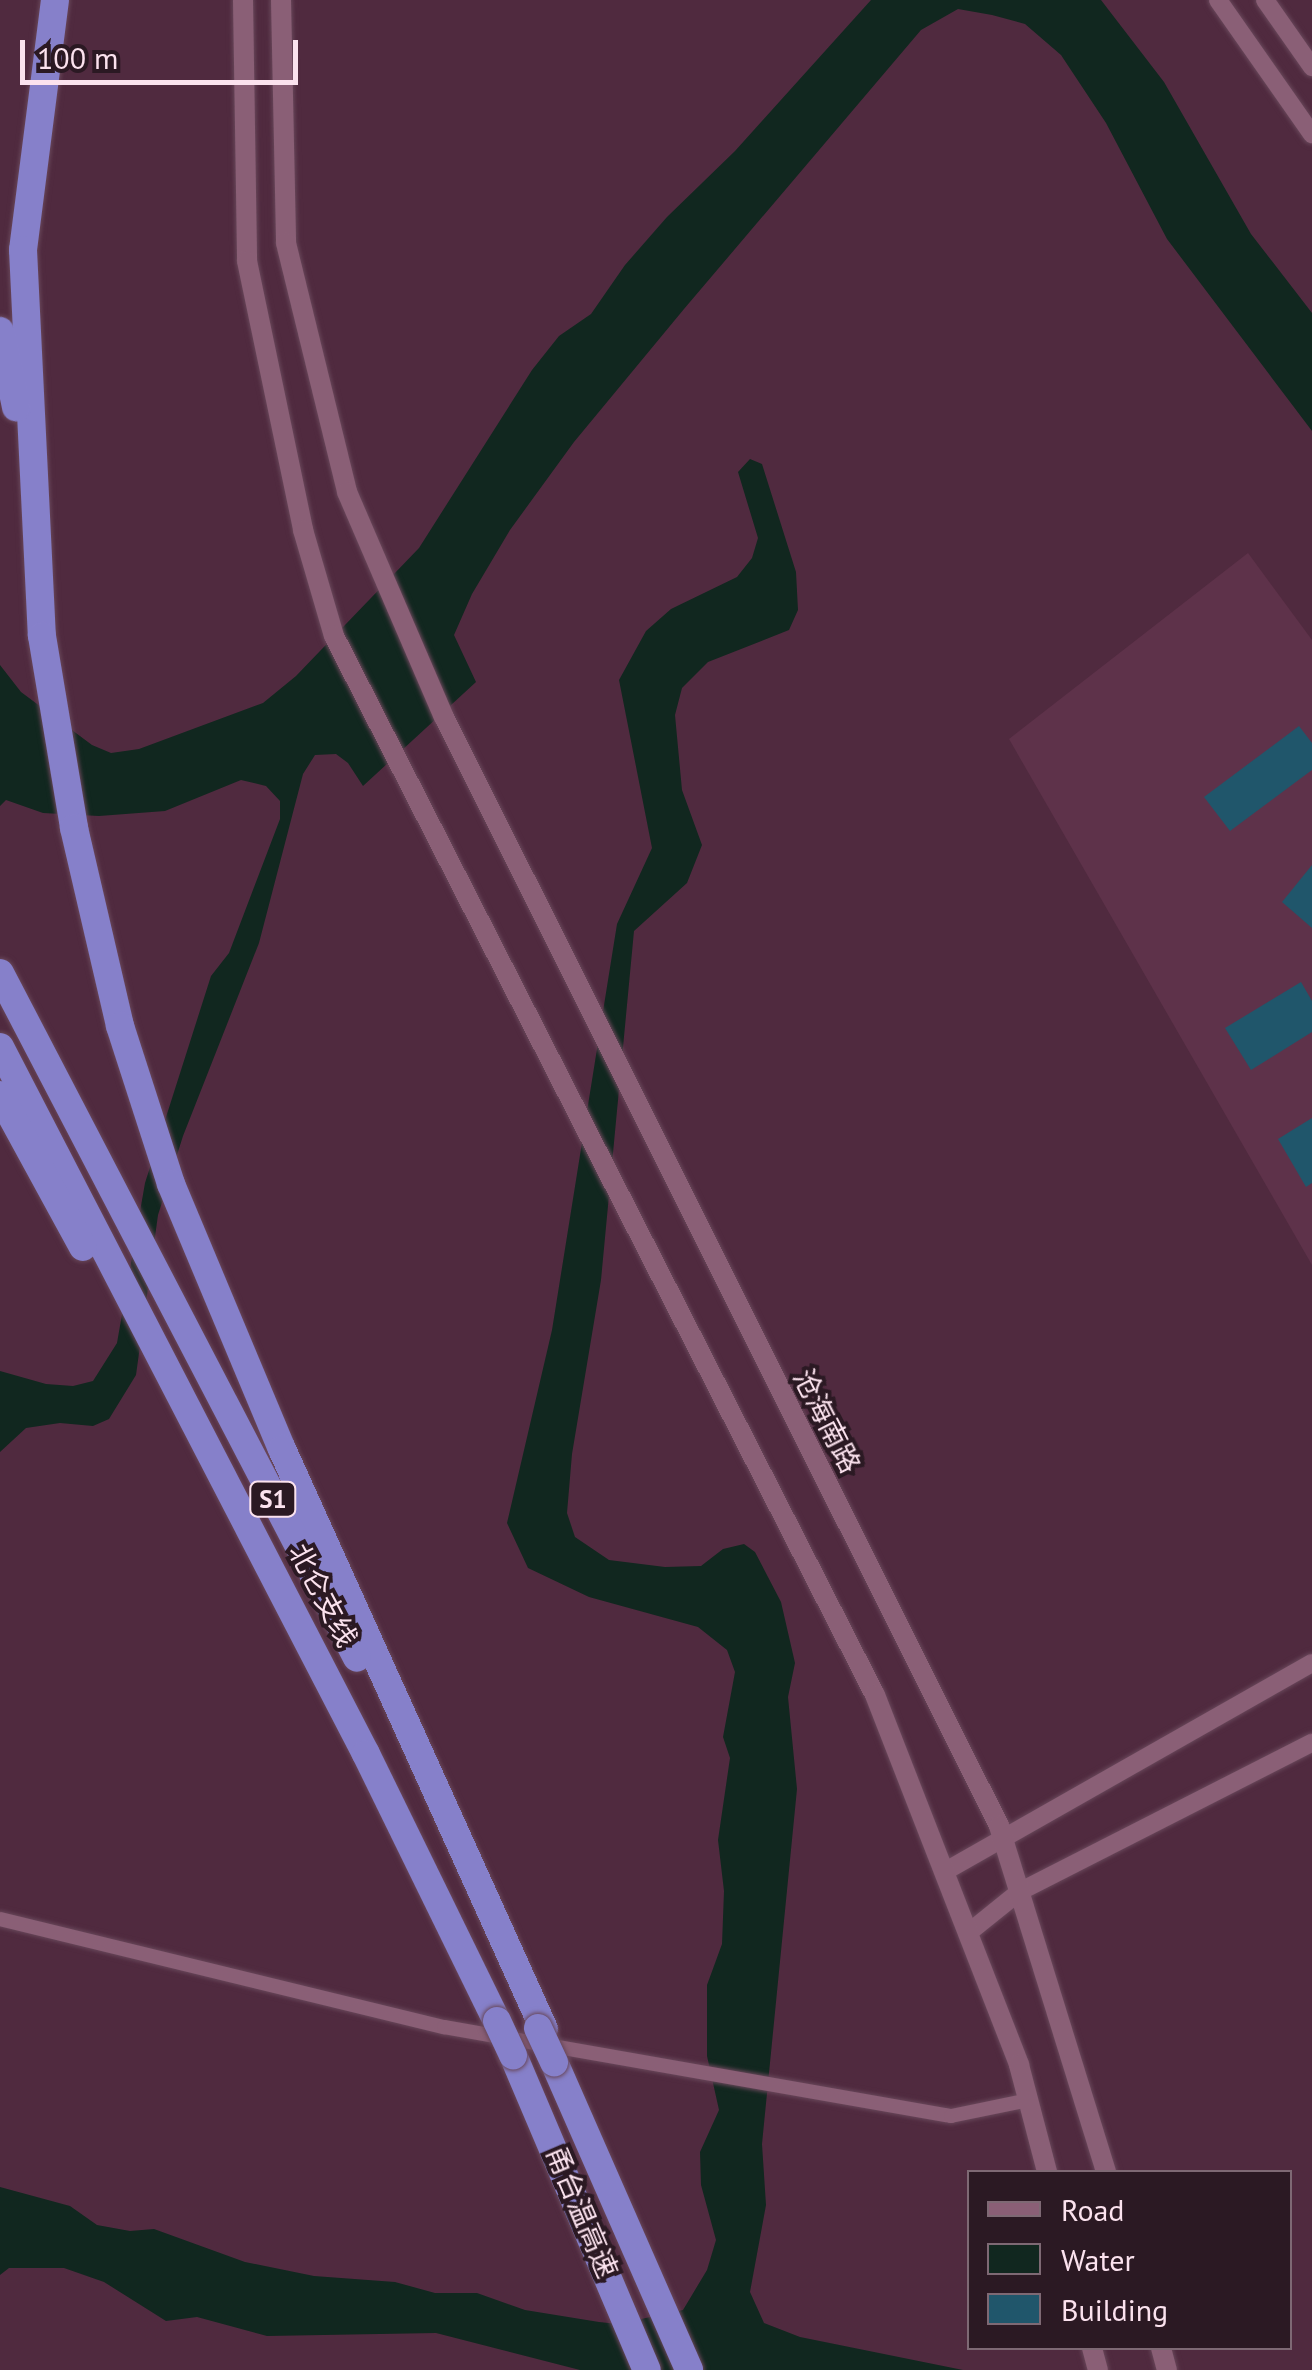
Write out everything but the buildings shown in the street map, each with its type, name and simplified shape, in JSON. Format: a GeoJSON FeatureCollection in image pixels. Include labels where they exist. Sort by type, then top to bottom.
{"type":"FeatureCollection","features":[{"type":"Feature","properties":{"kind":"highway"},"geometry":{"type":"LineString","coordinates":[[55,0],[23,250],[32,487],[42,636],[74,828],[120,1026],[170,1184],[541,2028]]}},
{"type":"Feature","properties":{"kind":"highway"},"geometry":{"type":"LineString","coordinates":[[0,331],[32,487]]}},
{"type":"Feature","properties":{"kind":"highway","name":"北仑支线"},"geometry":{"type":"LineString","coordinates":[[0,973],[360,1666],[557,2063]]}},
{"type":"Feature","properties":{"kind":"highway","name":"北仑支线"},"geometry":{"type":"LineString","coordinates":[[0,1048],[366,1754],[513,2055]]}},
{"type":"Feature","properties":{"kind":"highway"},"geometry":{"type":"LineString","coordinates":[[0,1094],[214,1488],[366,1754]]}},
{"type":"Feature","properties":{"kind":"highway","name":"甬台温高速"},"geometry":{"type":"LineString","coordinates":[[513,2055],[646,2370]]}},
{"type":"Feature","properties":{"kind":"highway","name":"甬台温高速"},"geometry":{"type":"LineString","coordinates":[[557,2063],[689,2370]]}},
{"type":"Feature","properties":{"kind":"main road"},"geometry":{"type":"LineString","coordinates":[[243,0],[248,261],[303,530],[334,636],[875,1695],[1029,2100],[1046,2170]]}},
{"type":"Feature","properties":{"kind":"main road","name":"沧海南路"},"geometry":{"type":"LineString","coordinates":[[282,0],[286,243],[348,492],[444,717],[1002,1837],[1105,2170]]}},
{"type":"Feature","properties":{"kind":"street"},"geometry":{"type":"LineString","coordinates":[[1218,0],[1312,134]]}},
{"type":"Feature","properties":{"kind":"street"},"geometry":{"type":"LineString","coordinates":[[1265,0],[1312,67]]}},
{"type":"Feature","properties":{"kind":"street"},"geometry":{"type":"LineString","coordinates":[[944,1872],[1312,1663]]}},
{"type":"Feature","properties":{"kind":"street"},"geometry":{"type":"LineString","coordinates":[[968,1933],[1019,1892],[1312,1742]]}},
{"type":"Feature","properties":{"kind":"street"},"geometry":{"type":"LineString","coordinates":[[0,1919],[483,2034],[951,2116],[1029,2100]]}},
{"type":"Feature","properties":{"kind":"shaded area"},"geometry":{"type":"Polygon","coordinates":[[[1248,553],[1312,640],[1312,1265],[1009,739],[1248,553]]]}},
{"type":"Feature","properties":{"kind":"water"},"geometry":{"type":"Polygon","coordinates":[[[871,0],[1101,0],[1164,82],[1251,234],[1312,313],[1312,431],[1167,239],[1106,123],[1061,55],[1025,24],[992,15],[958,9],[921,30],[574,442],[510,530],[472,594],[454,635],[476,682],[363,786],[348,763],[336,754],[315,755],[303,774],[259,943],[183,1136],[158,1215],[136,1375],[109,1419],[93,1426],[60,1423],[26,1428],[0,1452],[0,1371],[46,1384],[73,1386],[93,1381],[117,1343],[145,1183],[211,976],[229,953],[280,819],[280,801],[266,786],[241,780],[165,811],[99,816],[43,813],[6,800],[0,806],[0,665],[21,692],[92,745],[111,753],[139,749],[263,703],[296,676],[419,548],[532,370],[559,336],[591,314],[625,265],[667,217],[735,151],[871,0]]]}},
{"type":"Feature","properties":{"kind":"water"},"geometry":{"type":"Polygon","coordinates":[[[750,459],[762,464],[796,572],[798,610],[789,630],[708,662],[682,688],[675,715],[682,790],[702,845],[687,883],[634,931],[601,1280],[572,1454],[567,1513],[575,1537],[609,1560],[665,1567],[701,1566],[723,1549],[744,1544],[755,1552],[781,1602],[795,1663],[788,1697],[797,1789],[762,2144],[766,2205],[750,2292],[764,2323],[800,2337],[963,2370],[580,2370],[436,2333],[267,2336],[197,2317],[166,2321],[104,2282],[64,2268],[9,2268],[0,2275],[0,2187],[70,2206],[97,2225],[130,2231],[154,2229],[245,2262],[314,2276],[395,2282],[435,2293],[477,2293],[525,2310],[599,2322],[618,2324],[683,2310],[707,2270],[716,2240],[701,2185],[700,2152],[719,2110],[707,2056],[707,1985],[722,1944],[724,1891],[718,1840],[730,1758],[723,1737],[735,1672],[727,1650],[698,1627],[589,1597],[528,1568],[507,1523],[552,1330],[617,924],[652,848],[619,680],[646,631],[671,609],[737,577],[752,558],[758,538],[738,472],[750,459]]]}}]}
